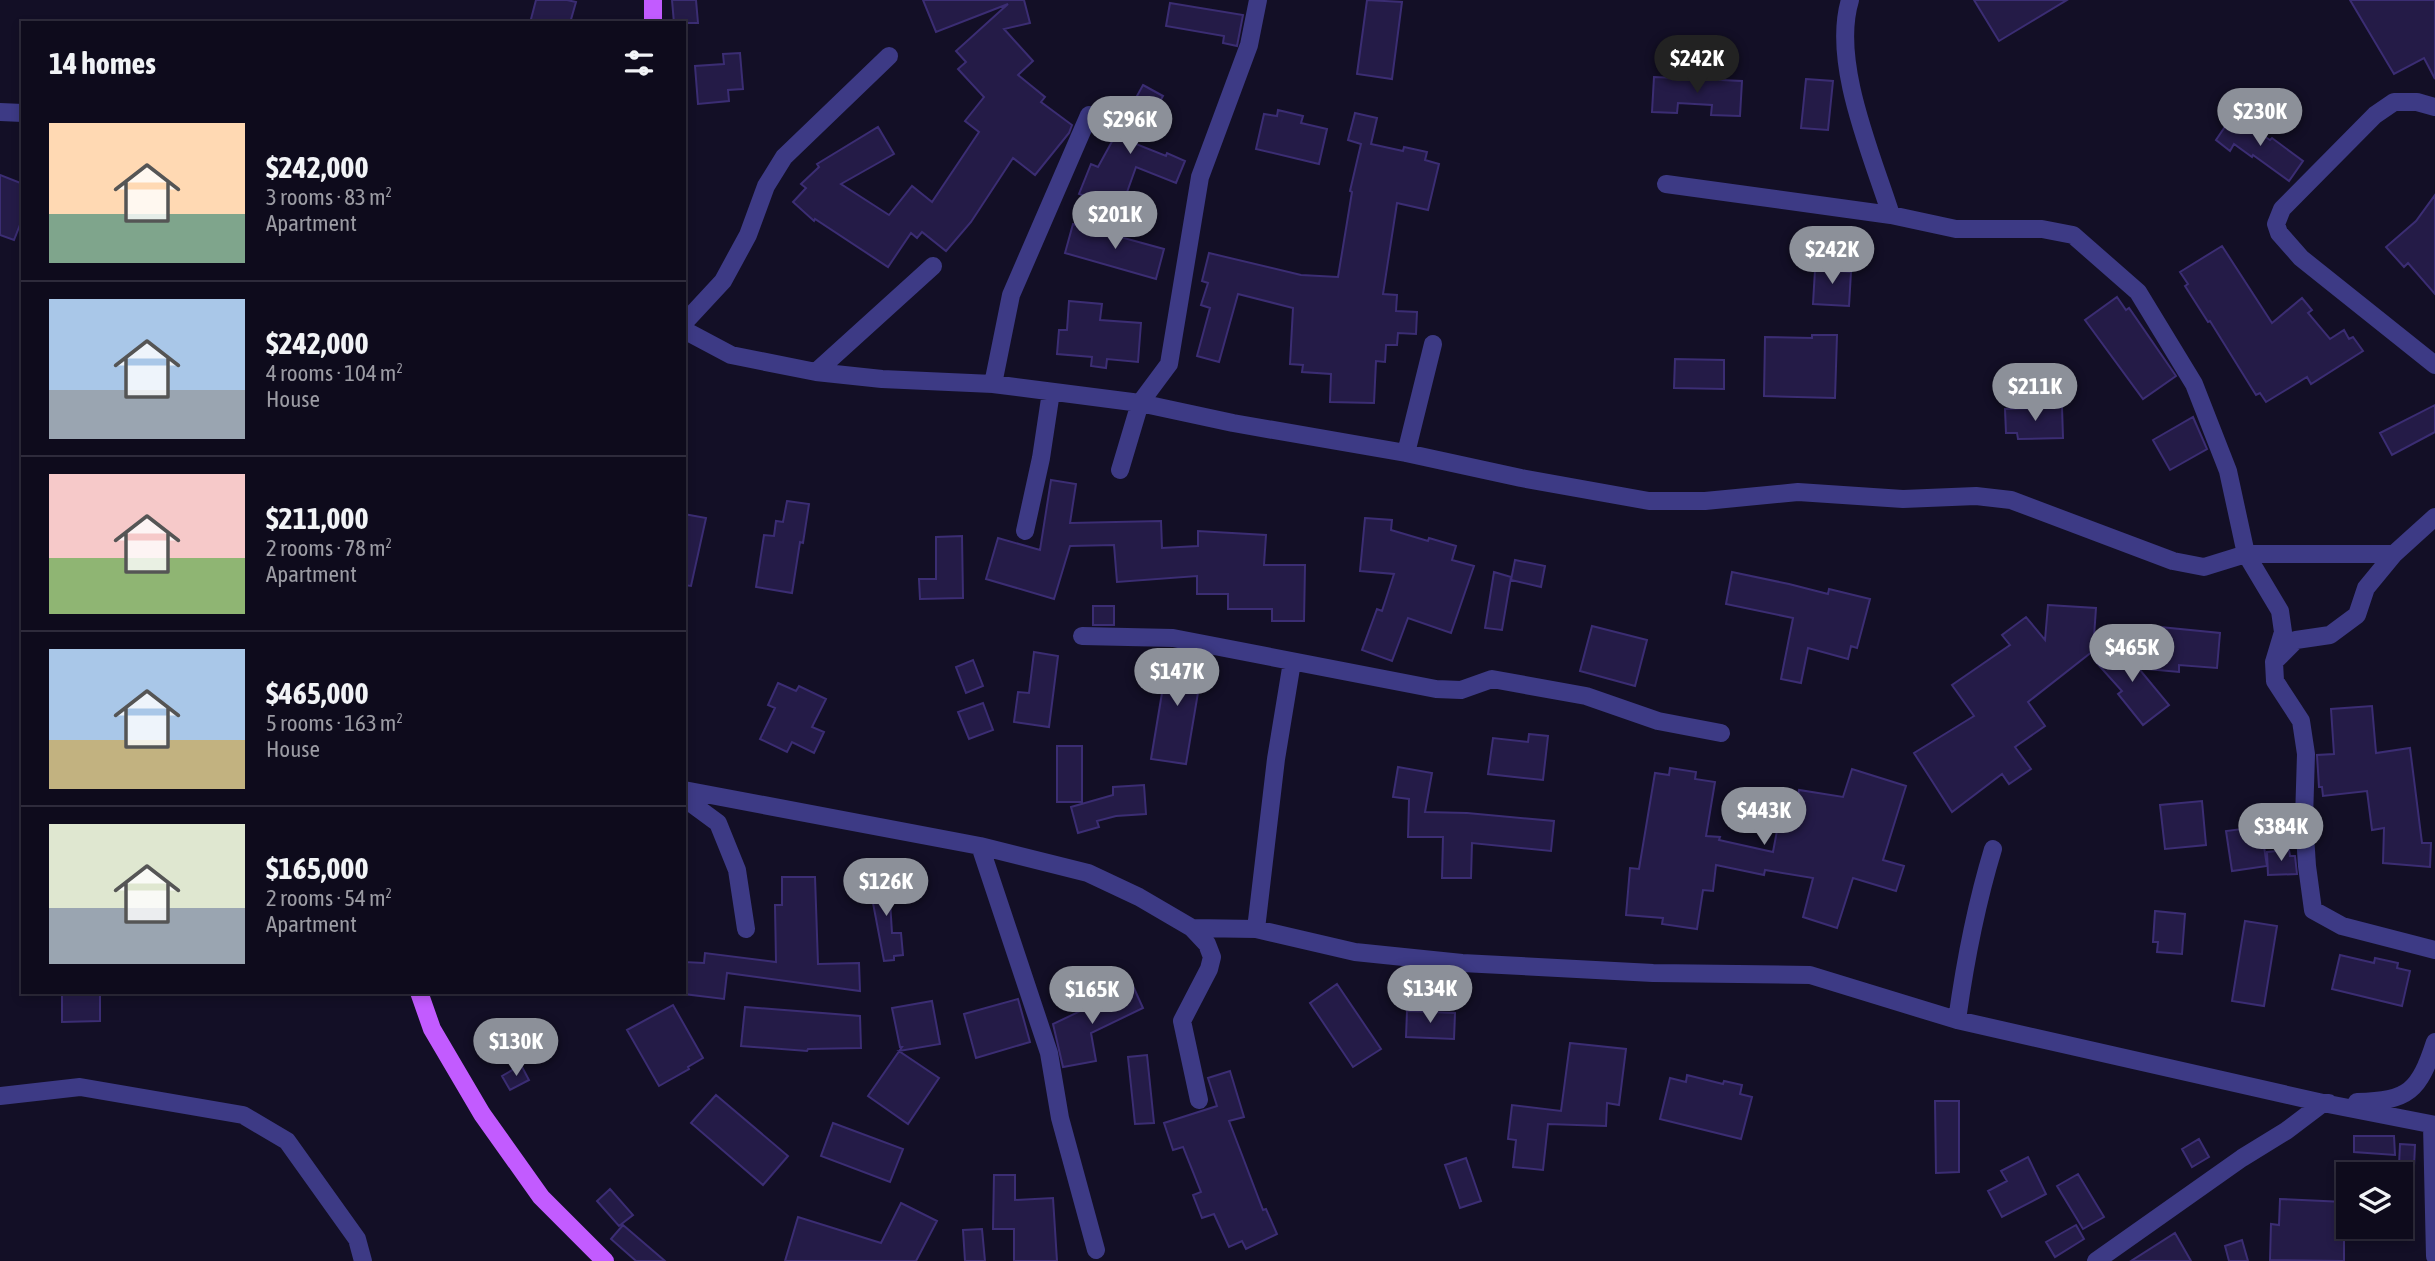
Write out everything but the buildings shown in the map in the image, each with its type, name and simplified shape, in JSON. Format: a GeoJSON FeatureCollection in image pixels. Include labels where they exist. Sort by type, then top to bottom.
{"type":"FeatureCollection","features":[{"type":"Feature","properties":{"kind":"main road"},"geometry":{"type":"LineString","coordinates":[[653,0],[653,21]]}},
{"type":"Feature","properties":{"kind":"main road"},"geometry":{"type":"LineString","coordinates":[[420,994],[432,1029],[482,1114],[541,1197],[599,1259]]}},
{"type":"Feature","properties":{"kind":"street"},"geometry":{"type":"LineString","coordinates":[[1120,470],[1140,403],[1169,364],[1200,177],[1249,45],[1258,0]]}},
{"type":"Feature","properties":{"kind":"street"},"geometry":{"type":"LineString","coordinates":[[1850,0],[1847,9],[1845,55],[1855,103],[1891,215]]}},
{"type":"Feature","properties":{"kind":"street"},"geometry":{"type":"LineString","coordinates":[[686,321],[723,281],[748,235],[766,186],[783,157],[889,56]]}},
{"type":"Feature","properties":{"kind":"street"},"geometry":{"type":"LineString","coordinates":[[2435,107],[2417,102],[2394,102],[2375,116],[2281,209],[2276,224],[2279,233],[2301,258],[2435,365]]}},
{"type":"Feature","properties":{"kind":"street"},"geometry":{"type":"LineString","coordinates":[[0,111],[21,113]]}},
{"type":"Feature","properties":{"kind":"street"},"geometry":{"type":"LineString","coordinates":[[993,384],[1011,295],[1089,116]]}},
{"type":"Feature","properties":{"kind":"street"},"geometry":{"type":"LineString","coordinates":[[1666,184],[1891,215],[1956,229],[2042,229],[2073,235],[2138,292],[2194,384],[2228,471],[2246,554],[2280,611],[2283,632],[2274,662],[2275,681],[2301,721],[2306,754],[2304,819],[2313,909],[2342,926],[2435,950]]}},
{"type":"Feature","properties":{"kind":"street"},"geometry":{"type":"LineString","coordinates":[[816,372],[933,266]]}},
{"type":"Feature","properties":{"kind":"street"},"geometry":{"type":"LineString","coordinates":[[686,331],[731,355],[816,372],[882,379],[993,384],[1140,403],[1649,501],[1705,501],[1798,492],[1903,499],[1976,496],[2011,500],[2173,561],[2204,567],[2246,554],[2393,554]]}},
{"type":"Feature","properties":{"kind":"street"},"geometry":{"type":"LineString","coordinates":[[1406,453],[1433,344]]}},
{"type":"Feature","properties":{"kind":"street"},"geometry":{"type":"LineString","coordinates":[[1025,531],[1041,458],[1051,392]]}},
{"type":"Feature","properties":{"kind":"street"},"geometry":{"type":"LineString","coordinates":[[2274,662],[2296,640],[2330,635],[2357,615],[2366,588],[2393,554],[2435,517]]}},
{"type":"Feature","properties":{"kind":"street"},"geometry":{"type":"LineString","coordinates":[[1082,636],[1173,638],[1436,689],[1461,690],[1492,679],[1586,696],[1658,721],[1721,733]]}},
{"type":"Feature","properties":{"kind":"street"},"geometry":{"type":"LineString","coordinates":[[1256,929],[1276,759],[1292,662]]}},
{"type":"Feature","properties":{"kind":"street"},"geometry":{"type":"LineString","coordinates":[[686,790],[980,846],[1088,873],[1139,897],[1192,928],[1207,944],[1212,957],[1209,969],[1182,1021],[1199,1100]]}},
{"type":"Feature","properties":{"kind":"street"},"geometry":{"type":"LineString","coordinates":[[686,800],[718,824],[737,870],[746,929]]}},
{"type":"Feature","properties":{"kind":"street"},"geometry":{"type":"LineString","coordinates":[[980,846],[1049,1053],[1060,1118],[1096,1250]]}},
{"type":"Feature","properties":{"kind":"street"},"geometry":{"type":"LineString","coordinates":[[1957,1020],[1965,960],[1993,849]]}},
{"type":"Feature","properties":{"kind":"street"},"geometry":{"type":"LineString","coordinates":[[1192,928],[1256,929],[1355,952],[1462,963],[1653,973],[1810,975],[1957,1020],[2323,1103],[2433,1125],[2435,1256]]}},
{"type":"Feature","properties":{"kind":"street"},"geometry":{"type":"LineString","coordinates":[[2095,1261],[2323,1103],[2383,1102],[2405,1095],[2420,1080],[2435,1042]]}},
{"type":"Feature","properties":{"kind":"street"},"geometry":{"type":"LineString","coordinates":[[0,1097],[80,1087],[243,1115],[288,1141],[357,1240],[362,1261]]}}]}
